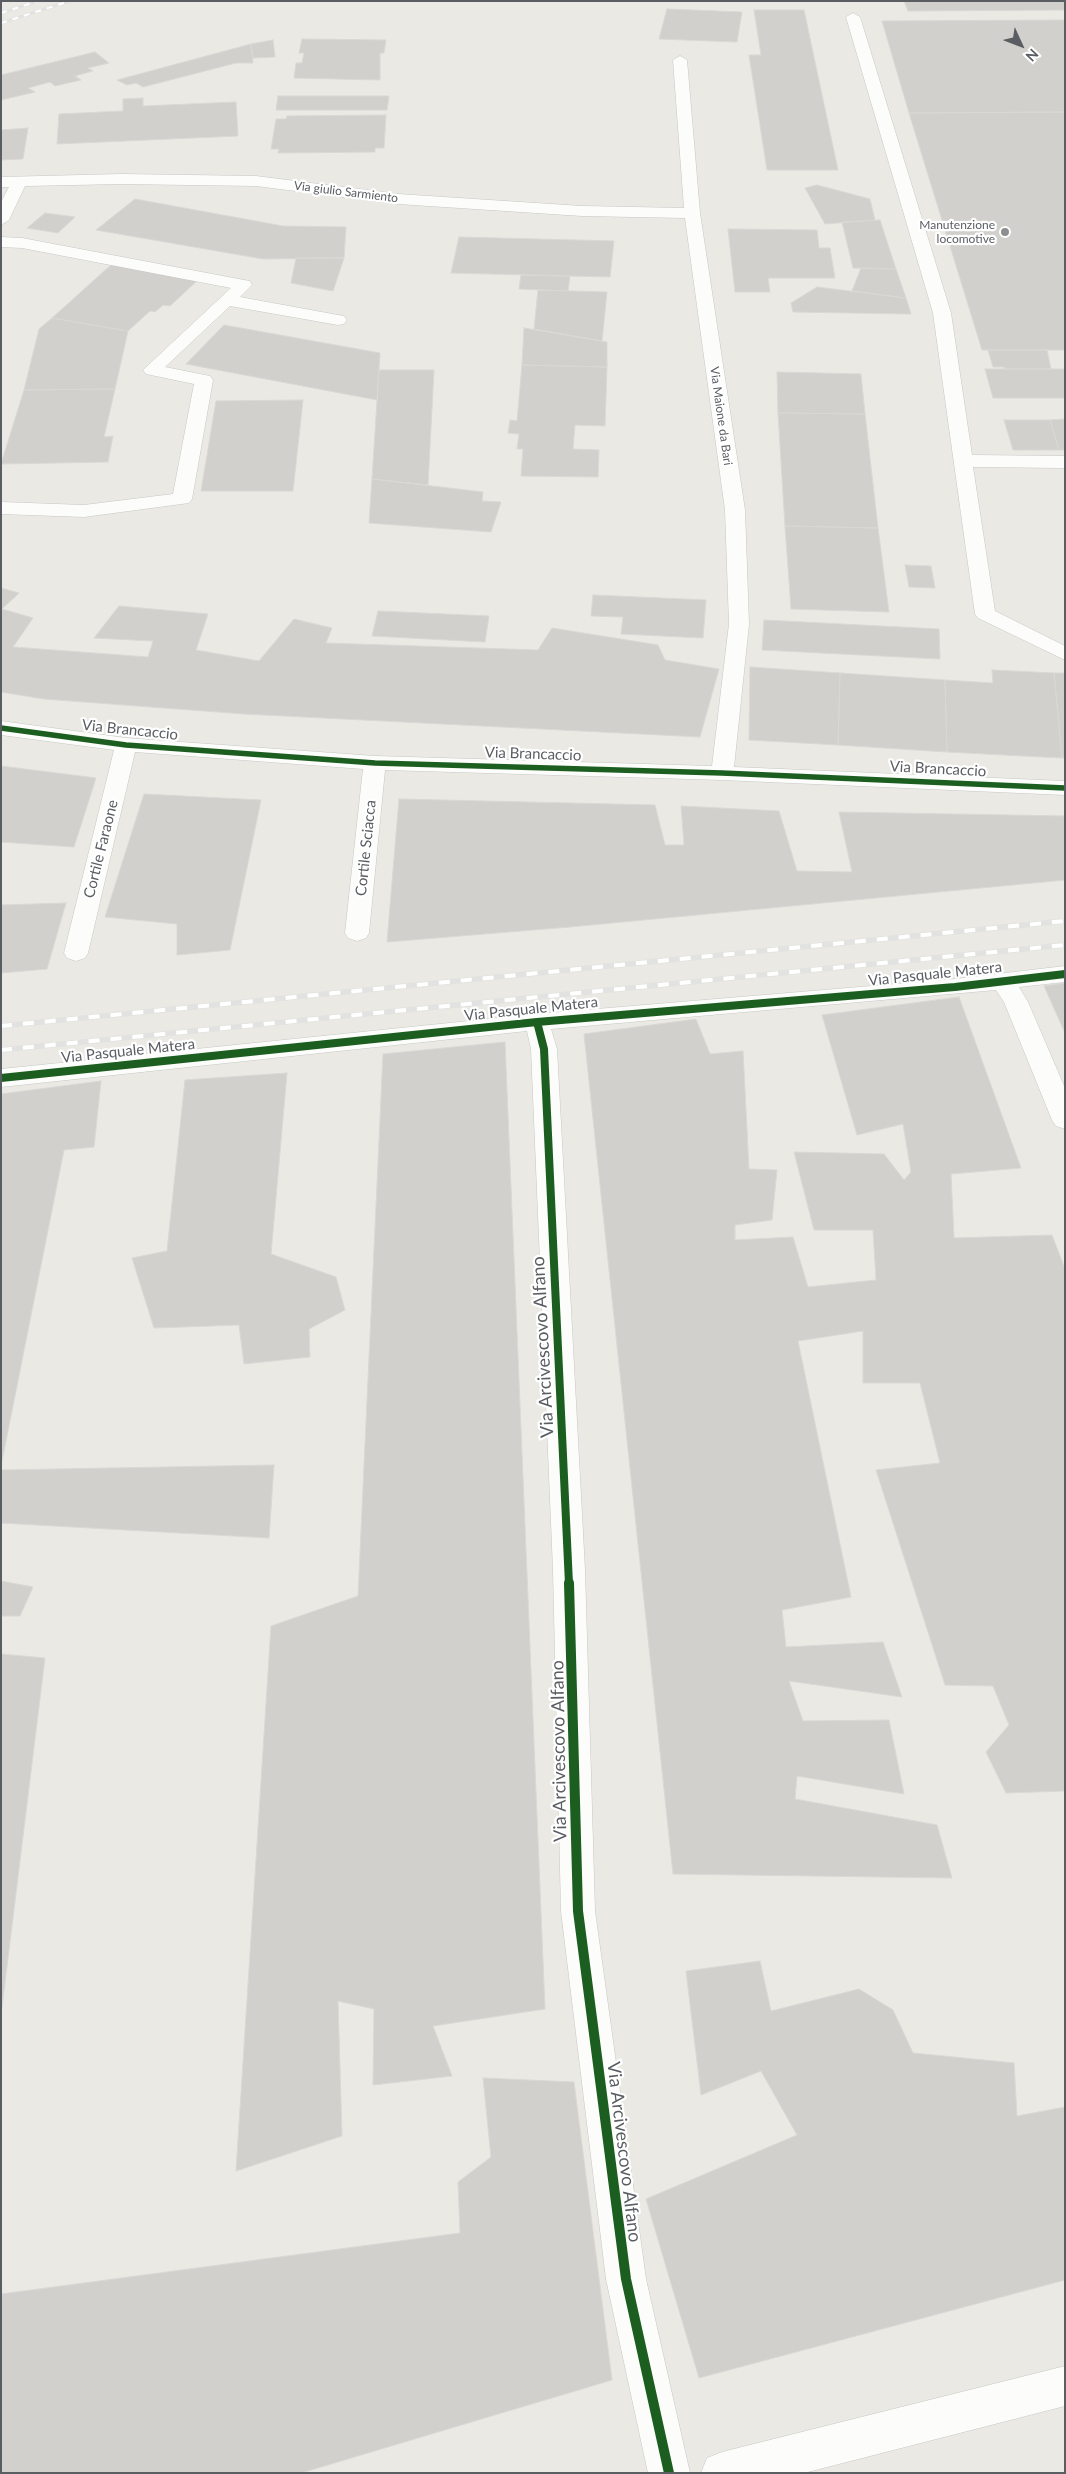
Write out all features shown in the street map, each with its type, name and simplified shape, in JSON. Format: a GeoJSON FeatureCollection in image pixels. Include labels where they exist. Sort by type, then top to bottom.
{"type":"FeatureCollection","features":[{"type":"Feature","properties":{"kind":"street"},"geometry":{"type":"LineString","coordinates":[[853,17],[942,313],[985,614],[1065,654]]}},
{"type":"Feature","properties":{"kind":"street","name":"Via Maione da Bari"},"geometry":{"type":"LineString","coordinates":[[680,60],[692,213],[734,510],[739,624],[722,773]]}},
{"type":"Feature","properties":{"kind":"street","name":"Via giulio Sarmiento"},"geometry":{"type":"LineString","coordinates":[[1,182],[121,179],[256,181],[398,199],[582,210],[692,213]]}},
{"type":"Feature","properties":{"kind":"street"},"geometry":{"type":"LineString","coordinates":[[1,220],[19,181]]}},
{"type":"Feature","properties":{"kind":"street"},"geometry":{"type":"LineString","coordinates":[[1,242],[22,243],[244,285],[152,370],[204,380],[182,499],[84,511],[1,508]]}},
{"type":"Feature","properties":{"kind":"street"},"geometry":{"type":"LineString","coordinates":[[226,300],[338,320]]}},
{"type":"Feature","properties":{"kind":"street"},"geometry":{"type":"LineString","coordinates":[[964,461],[1065,462]]}},
{"type":"Feature","properties":{"kind":"street","name":"Via Brancaccio"},"geometry":{"type":"LineString","coordinates":[[1,728],[126,745],[375,763],[722,773],[1065,788]]}},
{"type":"Feature","properties":{"kind":"street","name":"Cortile Faraone"},"geometry":{"type":"LineString","coordinates":[[76,953],[126,745]]}},
{"type":"Feature","properties":{"kind":"street","name":"Cortile Sciacca"},"geometry":{"type":"LineString","coordinates":[[357,933],[375,763]]}},
{"type":"Feature","properties":{"kind":"street","name":"Via Pasquale Matera"},"geometry":{"type":"LineString","coordinates":[[1,1078],[537,1022],[1065,974]]}},
{"type":"Feature","properties":{"kind":"street"},"geometry":{"type":"LineString","coordinates":[[1003,981],[1016,1002],[1065,1120]]}},
{"type":"Feature","properties":{"kind":"street","name":"Via Arcivescovo Alfano"},"geometry":{"type":"LineString","coordinates":[[537,1022],[544,1049],[569,1570],[578,1911],[626,2279],[670,2473]]}},
{"type":"Feature","properties":{"kind":"street"},"geometry":{"type":"LineString","coordinates":[[722,2473],[1065,2386]]}},
{"type":"Feature","properties":{"kind":"building"},"geometry":{"type":"Polygon","coordinates":[[[904,1],[1065,1],[1065,10],[908,11],[904,1]]]}},
{"type":"Feature","properties":{"kind":"building"},"geometry":{"type":"Polygon","coordinates":[[[667,9],[742,12],[737,42],[659,39],[667,9]]]}},
{"type":"Feature","properties":{"kind":"building"},"geometry":{"type":"Polygon","coordinates":[[[754,10],[804,10],[838,170],[767,170],[749,55],[761,55],[754,10]]]}},
{"type":"Feature","properties":{"kind":"building"},"geometry":{"type":"Polygon","coordinates":[[[1065,20],[1065,112],[909,113],[882,21],[1065,20]]]}},
{"type":"Feature","properties":{"kind":"building"},"geometry":{"type":"Polygon","coordinates":[[[302,39],[386,40],[384,53],[380,53],[380,80],[294,78],[296,63],[302,63],[304,53],[299,53],[302,39]]]}},
{"type":"Feature","properties":{"kind":"building"},"geometry":{"type":"Polygon","coordinates":[[[273,40],[275,57],[253,58],[251,44],[273,40]]]}},
{"type":"Feature","properties":{"kind":"building"},"geometry":{"type":"Polygon","coordinates":[[[251,44],[253,63],[236,63],[143,87],[136,83],[127,85],[117,80],[251,44]]]}},
{"type":"Feature","properties":{"kind":"building"},"geometry":{"type":"Polygon","coordinates":[[[95,52],[109,63],[88,68],[93,71],[75,76],[81,80],[55,86],[50,82],[28,88],[35,92],[1,100],[1,75],[95,52]]]}},
{"type":"Feature","properties":{"kind":"building"},"geometry":{"type":"Polygon","coordinates":[[[278,96],[389,96],[387,110],[276,110],[278,96]]]}},
{"type":"Feature","properties":{"kind":"building"},"geometry":{"type":"Polygon","coordinates":[[[143,98],[143,106],[236,102],[238,136],[57,144],[59,114],[123,111],[123,99],[143,98]]]}},
{"type":"Feature","properties":{"kind":"building","name":"Manutenzione locomotive"},"geometry":{"type":"Polygon","coordinates":[[[1065,112],[1065,350],[982,350],[909,113],[1065,112]]]}},
{"type":"Feature","properties":{"kind":"building"},"geometry":{"type":"Polygon","coordinates":[[[386,115],[384,148],[375,148],[375,152],[278,153],[279,149],[271,149],[276,119],[286,119],[287,116],[386,115]]]}},
{"type":"Feature","properties":{"kind":"building"},"geometry":{"type":"Polygon","coordinates":[[[28,128],[23,159],[1,160],[1,130],[28,128]]]}},
{"type":"Feature","properties":{"kind":"building"},"geometry":{"type":"Polygon","coordinates":[[[817,185],[870,199],[875,220],[825,224],[805,188],[817,185]]]}},
{"type":"Feature","properties":{"kind":"building"},"geometry":{"type":"Polygon","coordinates":[[[135,199],[283,226],[346,227],[344,258],[263,259],[96,230],[135,199]]]}},
{"type":"Feature","properties":{"kind":"building"},"geometry":{"type":"Polygon","coordinates":[[[45,213],[75,217],[58,233],[27,228],[45,213]]]}},
{"type":"Feature","properties":{"kind":"building"},"geometry":{"type":"Polygon","coordinates":[[[880,220],[896,269],[853,268],[842,222],[880,220]]]}},
{"type":"Feature","properties":{"kind":"building"},"geometry":{"type":"Polygon","coordinates":[[[728,229],[817,230],[819,248],[830,248],[835,278],[768,278],[770,292],[735,292],[728,229]]]}},
{"type":"Feature","properties":{"kind":"building"},"geometry":{"type":"Polygon","coordinates":[[[459,237],[614,241],[610,277],[451,273],[459,237]]]}},
{"type":"Feature","properties":{"kind":"building"},"geometry":{"type":"Polygon","coordinates":[[[296,258],[344,258],[333,291],[291,283],[296,258]]]}},
{"type":"Feature","properties":{"kind":"building"},"geometry":{"type":"Polygon","coordinates":[[[112,264],[199,279],[170,306],[163,305],[155,312],[150,311],[128,331],[52,318],[112,264]]]}},
{"type":"Feature","properties":{"kind":"building"},"geometry":{"type":"Polygon","coordinates":[[[861,268],[896,269],[906,298],[852,291],[861,268]]]}},
{"type":"Feature","properties":{"kind":"building"},"geometry":{"type":"Polygon","coordinates":[[[521,275],[570,276],[568,291],[519,289],[521,275]]]}},
{"type":"Feature","properties":{"kind":"building"},"geometry":{"type":"Polygon","coordinates":[[[817,287],[906,298],[911,314],[793,312],[791,303],[817,287]]]}},
{"type":"Feature","properties":{"kind":"building"},"geometry":{"type":"Polygon","coordinates":[[[538,290],[607,292],[602,341],[534,329],[538,290]]]}},
{"type":"Feature","properties":{"kind":"building"},"geometry":{"type":"Polygon","coordinates":[[[52,318],[128,331],[115,389],[24,390],[39,329],[52,318]]]}},
{"type":"Feature","properties":{"kind":"building"},"geometry":{"type":"Polygon","coordinates":[[[224,325],[380,353],[377,400],[186,364],[224,325]]]}},
{"type":"Feature","properties":{"kind":"building"},"geometry":{"type":"Polygon","coordinates":[[[524,328],[607,342],[607,367],[522,365],[524,328]]]}},
{"type":"Feature","properties":{"kind":"building"},"geometry":{"type":"Polygon","coordinates":[[[988,350],[1047,350],[1051,369],[1005,369],[1004,367],[993,367],[988,350]]]}},
{"type":"Feature","properties":{"kind":"building"},"geometry":{"type":"Polygon","coordinates":[[[522,365],[607,367],[605,426],[575,425],[573,449],[599,450],[598,477],[521,476],[523,449],[517,449],[519,434],[508,433],[510,420],[517,421],[522,365]]]}},
{"type":"Feature","properties":{"kind":"building"},"geometry":{"type":"Polygon","coordinates":[[[985,369],[1065,369],[1065,398],[993,398],[985,369]]]}},
{"type":"Feature","properties":{"kind":"building"},"geometry":{"type":"Polygon","coordinates":[[[379,370],[434,370],[428,485],[372,479],[379,370]]]}},
{"type":"Feature","properties":{"kind":"building"},"geometry":{"type":"Polygon","coordinates":[[[777,372],[861,374],[865,414],[778,413],[777,372]]]}},
{"type":"Feature","properties":{"kind":"building"},"geometry":{"type":"Polygon","coordinates":[[[115,389],[104,437],[113,436],[108,462],[1,464],[24,390],[115,389]]]}},
{"type":"Feature","properties":{"kind":"building"},"geometry":{"type":"Polygon","coordinates":[[[303,400],[293,491],[201,491],[216,401],[303,400]]]}},
{"type":"Feature","properties":{"kind":"building"},"geometry":{"type":"Polygon","coordinates":[[[778,413],[865,414],[878,528],[785,526],[778,413]]]}},
{"type":"Feature","properties":{"kind":"building"},"geometry":{"type":"Polygon","coordinates":[[[1065,419],[1065,450],[1059,450],[1050,420],[1065,419]]]}},
{"type":"Feature","properties":{"kind":"building"},"geometry":{"type":"Polygon","coordinates":[[[1004,420],[1050,420],[1059,450],[1013,450],[1004,420]]]}},
{"type":"Feature","properties":{"kind":"building"},"geometry":{"type":"Polygon","coordinates":[[[372,479],[483,492],[482,501],[501,502],[491,532],[369,523],[372,479]]]}},
{"type":"Feature","properties":{"kind":"building"},"geometry":{"type":"Polygon","coordinates":[[[785,526],[878,528],[889,612],[791,609],[785,526]]]}},
{"type":"Feature","properties":{"kind":"building"},"geometry":{"type":"Polygon","coordinates":[[[905,565],[931,566],[935,588],[909,587],[905,565]]]}},
{"type":"Feature","properties":{"kind":"building"},"geometry":{"type":"Polygon","coordinates":[[[1,588],[19,593],[2,609],[33,618],[13,647],[148,657],[153,641],[94,638],[119,606],[208,614],[196,650],[259,661],[294,619],[332,628],[326,643],[538,650],[552,628],[658,645],[665,660],[719,669],[700,737],[244,714],[44,699],[1,692],[1,588]]]}},
{"type":"Feature","properties":{"kind":"building"},"geometry":{"type":"Polygon","coordinates":[[[593,595],[706,600],[703,638],[621,634],[623,617],[591,616],[593,595]]]}},
{"type":"Feature","properties":{"kind":"building"},"geometry":{"type":"Polygon","coordinates":[[[378,611],[489,616],[485,642],[372,636],[378,611]]]}},
{"type":"Feature","properties":{"kind":"building"},"geometry":{"type":"Polygon","coordinates":[[[764,620],[939,629],[940,659],[762,650],[764,620]]]}},
{"type":"Feature","properties":{"kind":"building"},"geometry":{"type":"Polygon","coordinates":[[[750,667],[840,673],[838,745],[749,740],[750,667]]]}},
{"type":"Feature","properties":{"kind":"building"},"geometry":{"type":"Polygon","coordinates":[[[992,670],[1054,673],[1062,758],[947,752],[945,680],[993,683],[992,670]]]}},
{"type":"Feature","properties":{"kind":"building"},"geometry":{"type":"Polygon","coordinates":[[[840,673],[945,680],[947,752],[838,745],[840,673]]]}},
{"type":"Feature","properties":{"kind":"building"},"geometry":{"type":"Polygon","coordinates":[[[1054,673],[1065,673],[1065,758],[1062,758],[1054,673]]]}},
{"type":"Feature","properties":{"kind":"building"},"geometry":{"type":"Polygon","coordinates":[[[1,766],[96,778],[74,847],[1,842],[1,766]]]}},
{"type":"Feature","properties":{"kind":"building"},"geometry":{"type":"Polygon","coordinates":[[[144,794],[261,800],[230,950],[177,955],[177,924],[105,917],[144,794]]]}},
{"type":"Feature","properties":{"kind":"building"},"geometry":{"type":"Polygon","coordinates":[[[399,799],[655,805],[665,845],[684,845],[681,806],[779,811],[797,871],[852,872],[839,812],[1065,816],[1065,880],[570,927],[387,942],[399,799]]]}},
{"type":"Feature","properties":{"kind":"building"},"geometry":{"type":"Polygon","coordinates":[[[66,903],[47,969],[1,973],[1,905],[66,903]]]}},
{"type":"Feature","properties":{"kind":"building"},"geometry":{"type":"Polygon","coordinates":[[[1065,983],[1065,1033],[1044,986],[1065,983]]]}},
{"type":"Feature","properties":{"kind":"building"},"geometry":{"type":"Polygon","coordinates":[[[959,997],[1021,1168],[951,1174],[954,1238],[1052,1235],[1065,1269],[1065,1791],[1006,1793],[986,1752],[1009,1725],[993,1686],[945,1685],[876,1470],[940,1463],[920,1383],[863,1383],[863,1331],[798,1341],[851,1597],[782,1610],[786,1647],[883,1642],[902,1697],[789,1681],[803,1721],[889,1720],[904,1794],[797,1776],[795,1799],[937,1825],[952,1878],[673,1874],[584,1034],[696,1019],[710,1054],[743,1051],[749,1169],[777,1170],[772,1220],[735,1225],[735,1240],[793,1237],[808,1287],[876,1280],[873,1230],[814,1230],[794,1152],[884,1154],[904,1180],[911,1172],[903,1124],[857,1135],[822,1015],[959,997]]]}},
{"type":"Feature","properties":{"kind":"building"},"geometry":{"type":"Polygon","coordinates":[[[505,1042],[545,2009],[433,2026],[452,2076],[373,2085],[374,2009],[338,2001],[342,2136],[236,2171],[271,1626],[358,1596],[383,1054],[505,1042]]]}},
{"type":"Feature","properties":{"kind":"building"},"geometry":{"type":"Polygon","coordinates":[[[287,1073],[271,1254],[336,1277],[345,1310],[309,1329],[310,1357],[244,1364],[239,1325],[154,1328],[132,1258],[167,1251],[185,1080],[287,1073]]]}},
{"type":"Feature","properties":{"kind":"building"},"geometry":{"type":"Polygon","coordinates":[[[101,1081],[94,1147],[64,1150],[1,1466],[1,1094],[101,1081]]]}},
{"type":"Feature","properties":{"kind":"building"},"geometry":{"type":"Polygon","coordinates":[[[274,1465],[269,1538],[1,1523],[1,1470],[274,1465]]]}},
{"type":"Feature","properties":{"kind":"building"},"geometry":{"type":"Polygon","coordinates":[[[1,1581],[33,1587],[20,1616],[1,1616],[1,1581]]]}},
{"type":"Feature","properties":{"kind":"building"},"geometry":{"type":"Polygon","coordinates":[[[1,1654],[45,1658],[1,2015],[1,1654]]]}},
{"type":"Feature","properties":{"kind":"building"},"geometry":{"type":"Polygon","coordinates":[[[760,1961],[771,2011],[859,1989],[893,2010],[913,2053],[1014,2063],[1017,2116],[1065,2107],[1065,2280],[699,2378],[646,2199],[797,2135],[761,2071],[701,2095],[686,1971],[760,1961]]]}},
{"type":"Feature","properties":{"kind":"building"},"geometry":{"type":"Polygon","coordinates":[[[483,2078],[574,2082],[612,2380],[301,2473],[1,2473],[1,2294],[460,2233],[458,2182],[491,2157],[483,2078]]]}},
{"type":"Feature","properties":{"kind":"railway"},"geometry":{"type":"LineString","coordinates":[[1,13],[38,1]]}},
{"type":"Feature","properties":{"kind":"railway"},"geometry":{"type":"LineString","coordinates":[[1,23],[70,1]]}},
{"type":"Feature","properties":{"kind":"railway"},"geometry":{"type":"LineString","coordinates":[[1,1026],[1065,921]]}},
{"type":"Feature","properties":{"kind":"railway"},"geometry":{"type":"LineString","coordinates":[[1,1050],[1065,945]]}},
{"type":"Feature","properties":{"kind":"cycle path"},"geometry":{"type":"LineString","coordinates":[[1,728],[126,745],[375,763],[722,773],[1065,788]]}},
{"type":"Feature","properties":{"kind":"cycle path"},"geometry":{"type":"LineString","coordinates":[[1,1078],[537,1022],[955,987],[1065,974]]}},
{"type":"Feature","properties":{"kind":"cycle path"},"geometry":{"type":"LineString","coordinates":[[537,1022],[544,1049],[569,1570],[578,1911],[626,2279],[669,2473]]}},
{"type":"Feature","properties":{"kind":"place","name":"Manutenzione locomotive"},"geometry":{"type":"Point","coordinates":[1005,232]}}]}
